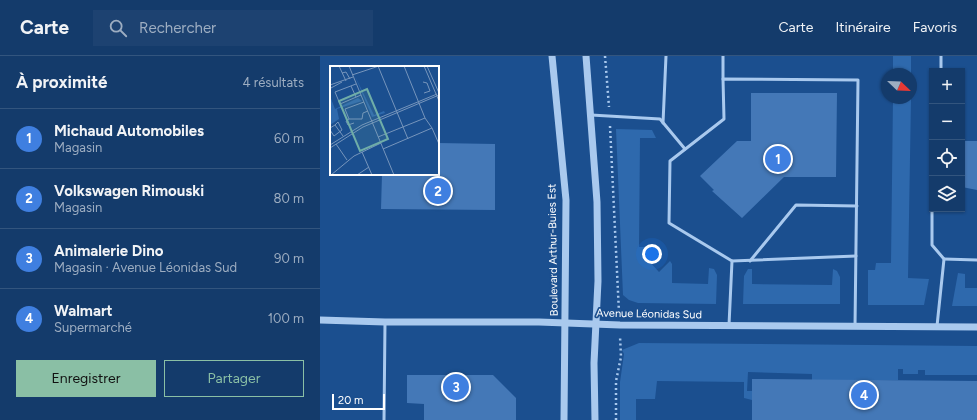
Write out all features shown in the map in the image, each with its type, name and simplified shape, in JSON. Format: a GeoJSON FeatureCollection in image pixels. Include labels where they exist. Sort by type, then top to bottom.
{"type":"FeatureCollection","features":[{"type":"Feature","properties":{"kind":"street","name":"Boulevard Arthur-Buies Est"},"geometry":{"type":"LineString","coordinates":[[552,56],[566,200],[564,420]]}},
{"type":"Feature","properties":{"kind":"street"},"geometry":{"type":"LineString","coordinates":[[586,56],[597,202],[598,281],[594,363],[595,420]]}},
{"type":"Feature","properties":{"kind":"street","name":"Avenue Léonidas Sud"},"geometry":{"type":"LineString","coordinates":[[320,320],[385,322],[565,323],[596,325],[977,327]]}},
{"type":"Feature","properties":{"kind":"lane"},"geometry":{"type":"LineString","coordinates":[[663,123],[666,56]]}},
{"type":"Feature","properties":{"kind":"lane"},"geometry":{"type":"LineString","coordinates":[[723,56],[724,119],[670,161],[669,223],[732,261],[856,256]]}},
{"type":"Feature","properties":{"kind":"lane"},"geometry":{"type":"LineString","coordinates":[[941,56],[941,68]]}},
{"type":"Feature","properties":{"kind":"lane"},"geometry":{"type":"LineString","coordinates":[[724,79],[858,80],[855,327]]}},
{"type":"Feature","properties":{"kind":"lane"},"geometry":{"type":"LineString","coordinates":[[591,115],[660,119],[685,149]]}},
{"type":"Feature","properties":{"kind":"lane"},"geometry":{"type":"LineString","coordinates":[[750,261],[796,206],[857,206]]}},
{"type":"Feature","properties":{"kind":"lane"},"geometry":{"type":"LineString","coordinates":[[932,212],[932,245],[944,259],[937,327]]}},
{"type":"Feature","properties":{"kind":"lane"},"geometry":{"type":"LineString","coordinates":[[944,259],[977,260]]}},
{"type":"Feature","properties":{"kind":"lane"},"geometry":{"type":"LineString","coordinates":[[729,326],[732,261]]}},
{"type":"Feature","properties":{"kind":"lane"},"geometry":{"type":"LineString","coordinates":[[384,420],[385,322]]}},
{"type":"Feature","properties":{"kind":"path"},"geometry":{"type":"LineString","coordinates":[[606,56],[621,357],[616,382],[616,420]]}},
{"type":"Feature","properties":{"kind":"shaded area"},"geometry":{"type":"Polygon","coordinates":[[[893,56],[911,56],[911,68],[893,68],[893,56]]]}},
{"type":"Feature","properties":{"kind":"shaded area"},"geometry":{"type":"Polygon","coordinates":[[[893,104],[911,104],[908,278],[929,279],[924,305],[868,305],[868,270],[875,270],[876,263],[891,263],[893,104]]]}},
{"type":"Feature","properties":{"kind":"shaded area"},"geometry":{"type":"Polygon","coordinates":[[[616,129],[652,130],[656,138],[640,138],[639,247],[655,247],[659,249],[648,260],[659,272],[670,261],[672,264],[672,283],[708,284],[709,268],[714,269],[717,275],[716,304],[638,303],[629,300],[623,295],[616,129]]]}},
{"type":"Feature","properties":{"kind":"shaded area"},"geometry":{"type":"Polygon","coordinates":[[[748,269],[752,269],[752,284],[832,285],[833,269],[837,271],[840,277],[840,304],[743,304],[744,276],[748,269]]]}},
{"type":"Feature","properties":{"kind":"shaded area"},"geometry":{"type":"Polygon","coordinates":[[[958,273],[965,274],[965,288],[977,288],[977,306],[952,306],[958,273]]]}},
{"type":"Feature","properties":{"kind":"shaded area"},"geometry":{"type":"Polygon","coordinates":[[[639,343],[977,346],[977,375],[925,375],[925,370],[918,370],[918,374],[903,374],[903,369],[898,369],[898,380],[812,380],[812,374],[748,372],[747,391],[752,391],[752,400],[744,398],[744,382],[657,381],[655,399],[636,399],[636,420],[620,420],[620,382],[624,354],[622,350],[639,343]]]}},
{"type":"Feature","properties":{"kind":"building"},"geometry":{"type":"Polygon","coordinates":[[[751,93],[837,93],[836,177],[784,177],[742,218],[712,191],[714,190],[700,176],[737,141],[751,141],[751,93]]]}},
{"type":"Feature","properties":{"kind":"building"},"geometry":{"type":"Polygon","coordinates":[[[965,141],[977,141],[977,190],[965,188],[965,141]]]}},
{"type":"Feature","properties":{"kind":"building"},"geometry":{"type":"Polygon","coordinates":[[[439,143],[495,144],[495,210],[381,209],[382,175],[439,175],[439,143]]]}},
{"type":"Feature","properties":{"kind":"building"},"geometry":{"type":"Polygon","coordinates":[[[407,375],[493,375],[516,398],[516,420],[424,420],[424,404],[407,403],[407,375]]]}},
{"type":"Feature","properties":{"kind":"building"},"geometry":{"type":"Polygon","coordinates":[[[752,379],[977,381],[977,420],[752,420],[752,379]]]}},
{"type":"Feature","properties":{"kind":"place","name":"Michaud Automobiles"},"geometry":{"type":"Point","coordinates":[778,159]}},
{"type":"Feature","properties":{"kind":"place","name":"Volkswagen Rimouski"},"geometry":{"type":"Point","coordinates":[438,191]}},
{"type":"Feature","properties":{"kind":"place","name":"Animalerie Dino"},"geometry":{"type":"Point","coordinates":[456,387]}},
{"type":"Feature","properties":{"kind":"place","name":"Walmart"},"geometry":{"type":"Point","coordinates":[864,395]}}]}
